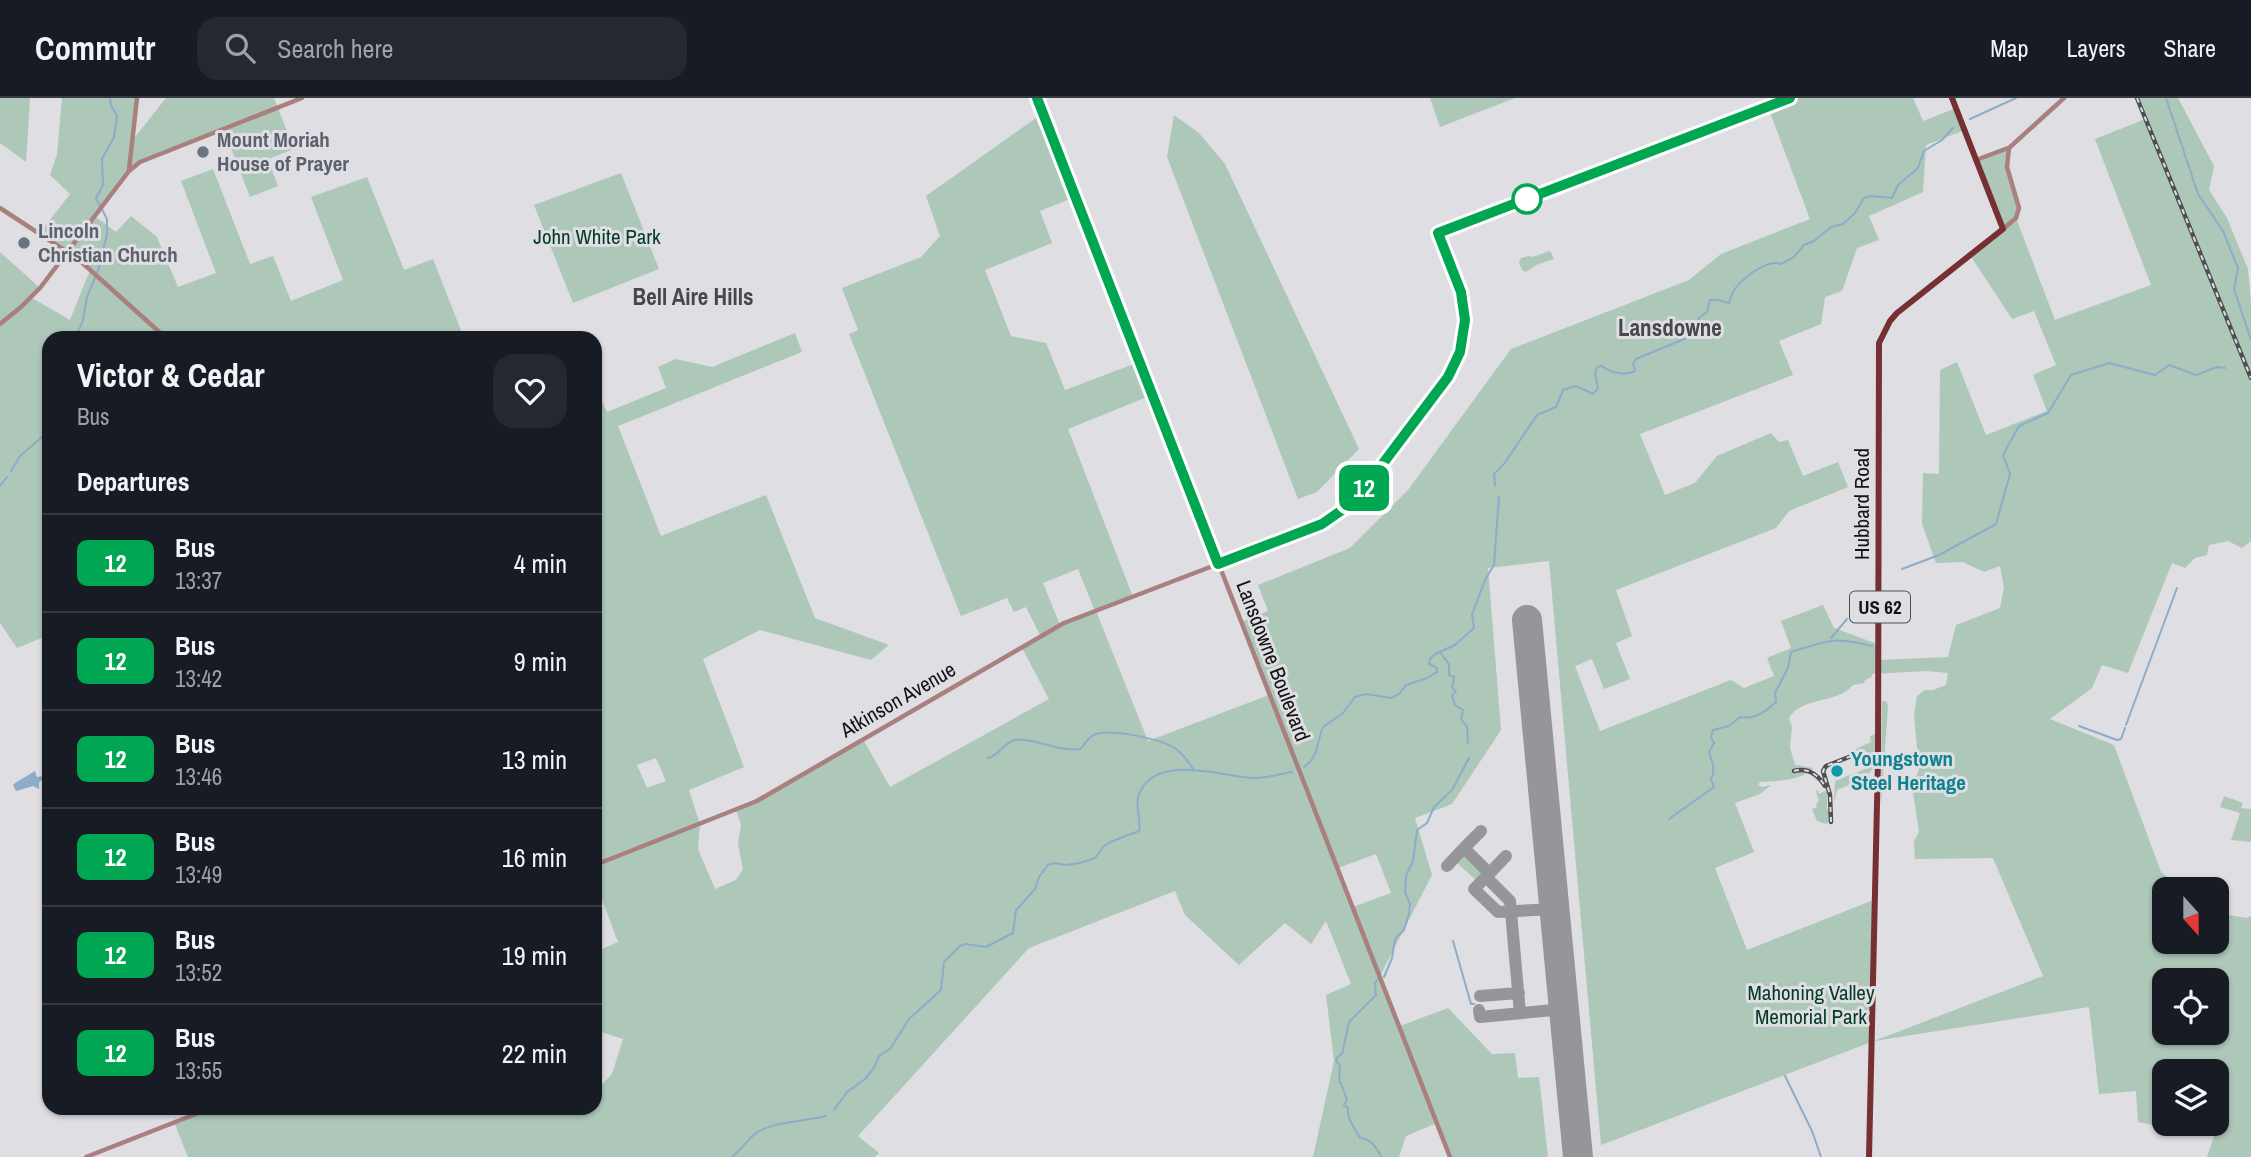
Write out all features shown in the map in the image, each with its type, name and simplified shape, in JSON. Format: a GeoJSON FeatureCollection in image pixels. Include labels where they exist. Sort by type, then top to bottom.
{"type":"FeatureCollection","features":[{"type":"Feature","properties":{"kind":"main road"},"geometry":{"type":"LineString","coordinates":[[1952,98],[2003,229]]}},
{"type":"Feature","properties":{"kind":"main road","name":"Hubbard Road"},"geometry":{"type":"LineString","coordinates":[[1869,1157],[1874,1041],[1880,660],[1879,343],[1897,313],[2003,229]]}},
{"type":"Feature","properties":{"kind":"street"},"geometry":{"type":"LineString","coordinates":[[129,171],[137,98]]}},
{"type":"Feature","properties":{"kind":"street"},"geometry":{"type":"LineString","coordinates":[[0,324],[32,298],[129,171],[149,157],[302,98]]}},
{"type":"Feature","properties":{"kind":"street","name":"Lansdowne Boulevard"},"geometry":{"type":"LineString","coordinates":[[1037,98],[1450,1157]]}},
{"type":"Feature","properties":{"kind":"street"},"geometry":{"type":"LineString","coordinates":[[1976,160],[2009,148],[2064,98]]}},
{"type":"Feature","properties":{"kind":"street","name":"Hubbard Road"},"geometry":{"type":"LineString","coordinates":[[2003,229],[2016,218],[2019,208],[2007,167],[2009,148]]}},
{"type":"Feature","properties":{"kind":"street"},"geometry":{"type":"LineString","coordinates":[[0,208],[91,270],[158,331]]}},
{"type":"Feature","properties":{"kind":"street","name":"Atkinson Avenue"},"geometry":{"type":"LineString","coordinates":[[602,862],[757,801],[1064,623],[1218,564]]}},
{"type":"Feature","properties":{"kind":"street"},"geometry":{"type":"LineString","coordinates":[[86,1157],[193,1115]]}},
{"type":"Feature","properties":{"kind":"green space"},"geometry":{"type":"Polygon","coordinates":[[[0,98],[30,98],[26,162],[0,143],[0,98]]]}},
{"type":"Feature","properties":{"kind":"green space"},"geometry":{"type":"Polygon","coordinates":[[[62,98],[137,98],[132,141],[166,98],[274,98],[294,149],[268,159],[278,186],[250,197],[223,128],[149,157],[129,171],[96,217],[116,232],[131,216],[157,237],[178,287],[216,273],[181,181],[213,169],[250,264],[273,256],[291,301],[343,280],[311,197],[367,177],[404,270],[433,259],[461,331],[42,331],[42,638],[17,648],[0,623],[0,252],[40,288],[32,298],[70,320],[90,270],[39,234],[70,194],[50,175],[57,154],[62,98]]]}},
{"type":"Feature","properties":{"kind":"green space"},"geometry":{"type":"Polygon","coordinates":[[[1430,98],[1515,98],[1440,127],[1430,98]]]}},
{"type":"Feature","properties":{"kind":"green space","name":"Mahoning Valley Memorial Park"},"geometry":{"type":"Polygon","coordinates":[[[1790,98],[1913,98],[1923,121],[1956,108],[1965,130],[1926,145],[1923,192],[1869,216],[1879,240],[1857,248],[1842,291],[1825,297],[1821,324],[1779,341],[1793,375],[1640,434],[1665,495],[1695,483],[1717,456],[1771,433],[1779,442],[1788,440],[1803,476],[1838,462],[1848,487],[1789,511],[1776,528],[1616,590],[1632,636],[1616,643],[1630,679],[1604,689],[1592,659],[1575,666],[1600,731],[1731,680],[1744,688],[1774,676],[1767,658],[1791,648],[1781,621],[1823,605],[1834,628],[1880,645],[1880,660],[1948,657],[1956,625],[2000,608],[2004,588],[2000,566],[1984,572],[1963,562],[1936,563],[1922,524],[1923,473],[1939,474],[1940,370],[1957,362],[1986,435],[2047,411],[2033,375],[2056,365],[2034,311],[2012,319],[1970,255],[2003,229],[1976,160],[2009,148],[2016,218],[2055,320],[2151,285],[2095,139],[2148,118],[2140,98],[2178,98],[2214,166],[2209,190],[2227,218],[2248,269],[2251,302],[2251,541],[2242,548],[2228,541],[2209,545],[2207,555],[2195,558],[2185,568],[2172,563],[2128,673],[2102,665],[2092,688],[2050,719],[2114,745],[2161,872],[2167,877],[2152,877],[2152,954],[2230,954],[2230,915],[2246,918],[2251,916],[2251,1157],[2207,1157],[2214,1136],[2229,1136],[2229,1059],[2152,1059],[2152,1125],[2138,1122],[2136,1091],[2099,1094],[2089,1007],[1874,1041],[1601,1145],[1549,561],[1488,568],[1501,730],[1452,804],[1415,818],[1432,875],[1380,976],[1400,1026],[1448,1008],[1492,1054],[1515,1053],[1518,1078],[1539,1077],[1548,1157],[1450,1157],[1437,1123],[1406,1136],[1399,1157],[1313,1157],[1334,1061],[1326,995],[1351,984],[1326,921],[1311,944],[1285,923],[1239,965],[1185,915],[1175,891],[1029,948],[858,1136],[879,1153],[875,1157],[188,1157],[174,1122],[192,1115],[602,1115],[602,1085],[612,1074],[623,1039],[602,1032],[602,949],[618,942],[602,900],[602,401],[607,412],[666,388],[658,367],[676,359],[712,367],[795,333],[802,352],[618,426],[661,536],[766,495],[815,618],[889,645],[871,660],[760,630],[703,659],[744,767],[689,790],[700,824],[698,849],[715,889],[736,880],[743,869],[738,844],[741,825],[736,810],[863,739],[890,787],[1049,699],[1021,646],[1040,635],[1026,607],[1014,612],[1007,598],[961,616],[849,334],[858,330],[842,288],[921,257],[940,236],[926,196],[1043,113],[1075,197],[1040,211],[1052,243],[985,270],[1011,336],[1046,343],[1065,390],[1139,362],[1152,395],[1068,429],[1133,597],[1096,611],[1148,741],[1269,695],[1241,622],[1268,611],[1258,585],[1350,548],[1408,490],[1511,349],[1689,280],[1721,254],[1810,219],[1768,107],[1790,98]],[[1078,569],[1043,583],[1060,625],[1095,611],[1078,569]],[[1927,671],[1872,674],[1864,683],[1853,685],[1838,695],[1802,706],[1795,711],[1789,718],[1792,727],[1790,748],[1795,765],[1813,768],[1796,778],[1760,782],[1758,785],[1762,787],[1771,785],[1760,794],[1735,803],[1754,852],[1715,868],[1747,950],[1876,899],[1874,1041],[2043,976],[1993,858],[1915,859],[1914,841],[1919,832],[1913,792],[1919,768],[1914,715],[1917,696],[1925,690],[1946,685],[1948,673],[1927,671]],[[656,758],[637,765],[647,788],[666,781],[656,758]],[[1376,854],[1338,868],[1353,907],[1391,893],[1376,854]]]}},
{"type":"Feature","properties":{"kind":"green space"},"geometry":{"type":"Polygon","coordinates":[[[1174,115],[1199,133],[1225,164],[1359,449],[1317,492],[1298,499],[1167,157],[1174,115]]]}},
{"type":"Feature","properties":{"kind":"green space","name":"John White Park"},"geometry":{"type":"Polygon","coordinates":[[[621,173],[659,269],[573,303],[534,205],[621,173]]]}},
{"type":"Feature","properties":{"kind":"green space"},"geometry":{"type":"Polygon","coordinates":[[[1550,251],[1554,259],[1536,265],[1526,272],[1522,270],[1519,263],[1521,258],[1550,251]]]}},
{"type":"Feature","properties":{"kind":"green space"},"geometry":{"type":"Polygon","coordinates":[[[1882,701],[1886,701],[1888,706],[1881,805],[1882,701]]]}},
{"type":"Feature","properties":{"kind":"green space"},"geometry":{"type":"Polygon","coordinates":[[[1875,734],[1875,755],[1864,760],[1862,755],[1865,751],[1852,753],[1871,742],[1870,736],[1875,734]]]}},
{"type":"Feature","properties":{"kind":"green space"},"geometry":{"type":"Polygon","coordinates":[[[1872,761],[1875,763],[1873,768],[1865,777],[1837,790],[1834,803],[1835,781],[1865,769],[1864,764],[1872,761]]]}},
{"type":"Feature","properties":{"kind":"green space"},"geometry":{"type":"Polygon","coordinates":[[[1817,790],[1819,794],[1827,792],[1830,821],[1826,824],[1817,821],[1812,809],[1817,807],[1819,801],[1817,790]]]}},
{"type":"Feature","properties":{"kind":"green space"},"geometry":{"type":"Polygon","coordinates":[[[2224,796],[2243,803],[2241,808],[2251,809],[2251,842],[2231,840],[2240,813],[2220,807],[2224,796]]]}},
{"type":"Feature","properties":{"kind":"green space"},"geometry":{"type":"Polygon","coordinates":[[[1461,854],[1483,873],[1476,880],[1456,862],[1461,854]]]}},
{"type":"Feature","properties":{"kind":"water"},"geometry":{"type":"Polygon","coordinates":[[[35,771],[37,777],[42,776],[39,789],[33,786],[16,791],[13,785],[35,771]]]}},
{"type":"Feature","properties":{"kind":"waterway"},"geometry":{"type":"LineString","coordinates":[[79,331],[107,234],[107,219],[96,198],[103,185],[102,159],[114,137],[117,116],[110,98]]}},
{"type":"Feature","properties":{"kind":"waterway"},"geometry":{"type":"LineString","coordinates":[[1970,119],[2016,98]]}},
{"type":"Feature","properties":{"kind":"waterway"},"geometry":{"type":"LineString","coordinates":[[2166,98],[2198,194],[2223,231],[2238,268],[2234,289],[2251,340]]}},
{"type":"Feature","properties":{"kind":"waterway"},"geometry":{"type":"LineString","coordinates":[[1495,486],[1494,474],[1504,464],[1537,415],[1556,407],[1563,390],[1576,386],[1593,394],[1598,388],[1595,374],[1597,367],[1602,366],[1618,373],[1631,373],[1635,371],[1633,364],[1636,359],[1694,335],[1699,318],[1707,312],[1710,300],[1729,303],[1733,292],[1748,276],[1769,264],[1781,264],[1794,257],[1804,245],[1814,241],[1831,227],[1843,224],[1855,213],[1864,198],[1892,198],[1898,185],[1918,168],[1924,151],[1942,140],[1953,128]]}},
{"type":"Feature","properties":{"kind":"waterway"},"geometry":{"type":"LineString","coordinates":[[1902,569],[1939,555],[1996,524],[2010,474],[2003,455],[2019,426],[2048,413],[2071,375],[2109,363],[2155,375],[2169,365],[2196,375],[2217,367],[2225,368]]}},
{"type":"Feature","properties":{"kind":"waterway"},"geometry":{"type":"LineString","coordinates":[[11,471],[20,456],[42,437]]}},
{"type":"Feature","properties":{"kind":"waterway"},"geometry":{"type":"LineString","coordinates":[[0,486],[7,477]]}},
{"type":"Feature","properties":{"kind":"waterway"},"geometry":{"type":"LineString","coordinates":[[1304,767],[1315,754],[1323,727],[1343,713],[1355,697],[1366,694],[1391,698],[1399,694],[1406,685],[1427,678],[1437,672],[1437,668],[1429,664],[1430,659],[1455,645],[1474,628],[1472,614],[1494,565],[1499,497]]}},
{"type":"Feature","properties":{"kind":"waterway"},"geometry":{"type":"LineString","coordinates":[[2126,725],[2177,588]]}},
{"type":"Feature","properties":{"kind":"waterway"},"geometry":{"type":"LineString","coordinates":[[1831,638],[1847,619]]}},
{"type":"Feature","properties":{"kind":"waterway"},"geometry":{"type":"LineString","coordinates":[[1669,819],[1714,787],[1709,752],[1714,743],[1711,738],[1713,730],[1729,726],[1740,717],[1760,714],[1776,702],[1775,693],[1788,668],[1791,652],[1831,641],[1872,646]]}},
{"type":"Feature","properties":{"kind":"waterway"},"geometry":{"type":"LineString","coordinates":[[1440,652],[1449,664],[1449,675],[1454,677],[1452,688],[1456,691],[1452,696],[1455,705],[1463,710],[1461,719],[1467,727],[1468,743]]}},
{"type":"Feature","properties":{"kind":"waterway"},"geometry":{"type":"LineString","coordinates":[[2079,726],[2117,740],[2121,739],[2125,728]]}},
{"type":"Feature","properties":{"kind":"waterway"},"geometry":{"type":"LineString","coordinates":[[988,758],[1015,740],[1080,749],[1093,735],[1114,733],[1169,745],[1176,749],[1194,770]]}},
{"type":"Feature","properties":{"kind":"waterway"},"geometry":{"type":"LineString","coordinates":[[1384,977],[1392,958],[1395,939],[1404,930],[1409,914],[1410,904],[1405,892],[1406,876],[1413,861],[1417,830],[1427,823],[1434,807],[1452,790],[1469,758]]}},
{"type":"Feature","properties":{"kind":"waterway"},"geometry":{"type":"LineString","coordinates":[[834,1110],[847,1092],[865,1079],[879,1056],[890,1049],[909,1019],[941,990],[944,962],[960,946],[965,944],[986,947],[1013,933],[1016,910],[1035,889],[1039,877],[1048,865],[1080,863],[1095,858],[1110,842],[1139,831],[1138,799],[1148,781],[1174,770],[1254,778],[1292,772]]}},
{"type":"Feature","properties":{"kind":"waterway"},"geometry":{"type":"LineString","coordinates":[[1453,941],[1471,1004],[1474,1004]]}},
{"type":"Feature","properties":{"kind":"waterway"},"geometry":{"type":"LineString","coordinates":[[1378,979],[1375,983],[1376,995],[1349,1022],[1342,1054],[1336,1060],[1340,1066],[1339,1082],[1347,1100],[1344,1105],[1348,1108],[1350,1120],[1360,1138],[1371,1142],[1382,1157]]}},
{"type":"Feature","properties":{"kind":"waterway"},"geometry":{"type":"LineString","coordinates":[[1785,1076],[1812,1131],[1821,1157]]}},
{"type":"Feature","properties":{"kind":"waterway"},"geometry":{"type":"LineString","coordinates":[[732,1157],[763,1129],[826,1116]]}},
{"type":"Feature","properties":{"kind":"taxiway"},"geometry":{"type":"LineString","coordinates":[[1481,831],[1464,848],[1489,873]]}},
{"type":"Feature","properties":{"kind":"taxiway"},"geometry":{"type":"LineString","coordinates":[[1447,866],[1464,848]]}},
{"type":"Feature","properties":{"kind":"taxiway"},"geometry":{"type":"LineString","coordinates":[[1506,856],[1486,877],[1510,901],[1520,1013]]}},
{"type":"Feature","properties":{"kind":"taxiway"},"geometry":{"type":"LineString","coordinates":[[1486,877],[1474,889],[1498,912],[1554,909]]}},
{"type":"Feature","properties":{"kind":"taxiway"},"geometry":{"type":"LineString","coordinates":[[1480,996],[1519,993]]}},
{"type":"Feature","properties":{"kind":"taxiway"},"geometry":{"type":"LineString","coordinates":[[1479,1010],[1480,1017],[1564,1009]]}},
{"type":"Feature","properties":{"kind":"runway"},"geometry":{"type":"LineString","coordinates":[[1527,620],[1578,1157]]}},
{"type":"Feature","properties":{"kind":"railway"},"geometry":{"type":"LineString","coordinates":[[2137,98],[2251,378]]}},
{"type":"Feature","properties":{"kind":"railway"},"geometry":{"type":"LineString","coordinates":[[1831,822],[1830,795],[1823,771],[1826,766],[1854,755]]}},
{"type":"Feature","properties":{"kind":"railway"},"geometry":{"type":"LineString","coordinates":[[1794,771],[1812,773],[1825,786]]}},
{"type":"Feature","properties":{"kind":"bus line","name":"12"},"geometry":{"type":"LineString","coordinates":[[1037,98],[1218,564],[1322,524],[1338,514],[1372,478],[1448,377],[1460,352],[1465,320],[1461,292],[1438,233],[1790,98]]}},
{"type":"Feature","properties":{"kind":"place","name":"Mount Moriah House of Prayer"},"geometry":{"type":"Point","coordinates":[203,152]}},
{"type":"Feature","properties":{"kind":"place","name":"Lincoln Christian Church"},"geometry":{"type":"Point","coordinates":[24,243]}},
{"type":"Feature","properties":{"kind":"place","name":"Youngstown Steel Heritage"},"geometry":{"type":"Point","coordinates":[1837,771]}},
{"type":"Feature","properties":{"kind":"district","name":"Bell Aire Hills"},"geometry":{"type":"Point","coordinates":[693,297]}},
{"type":"Feature","properties":{"kind":"district","name":"Lansdowne"},"geometry":{"type":"Point","coordinates":[1670,328]}}]}
